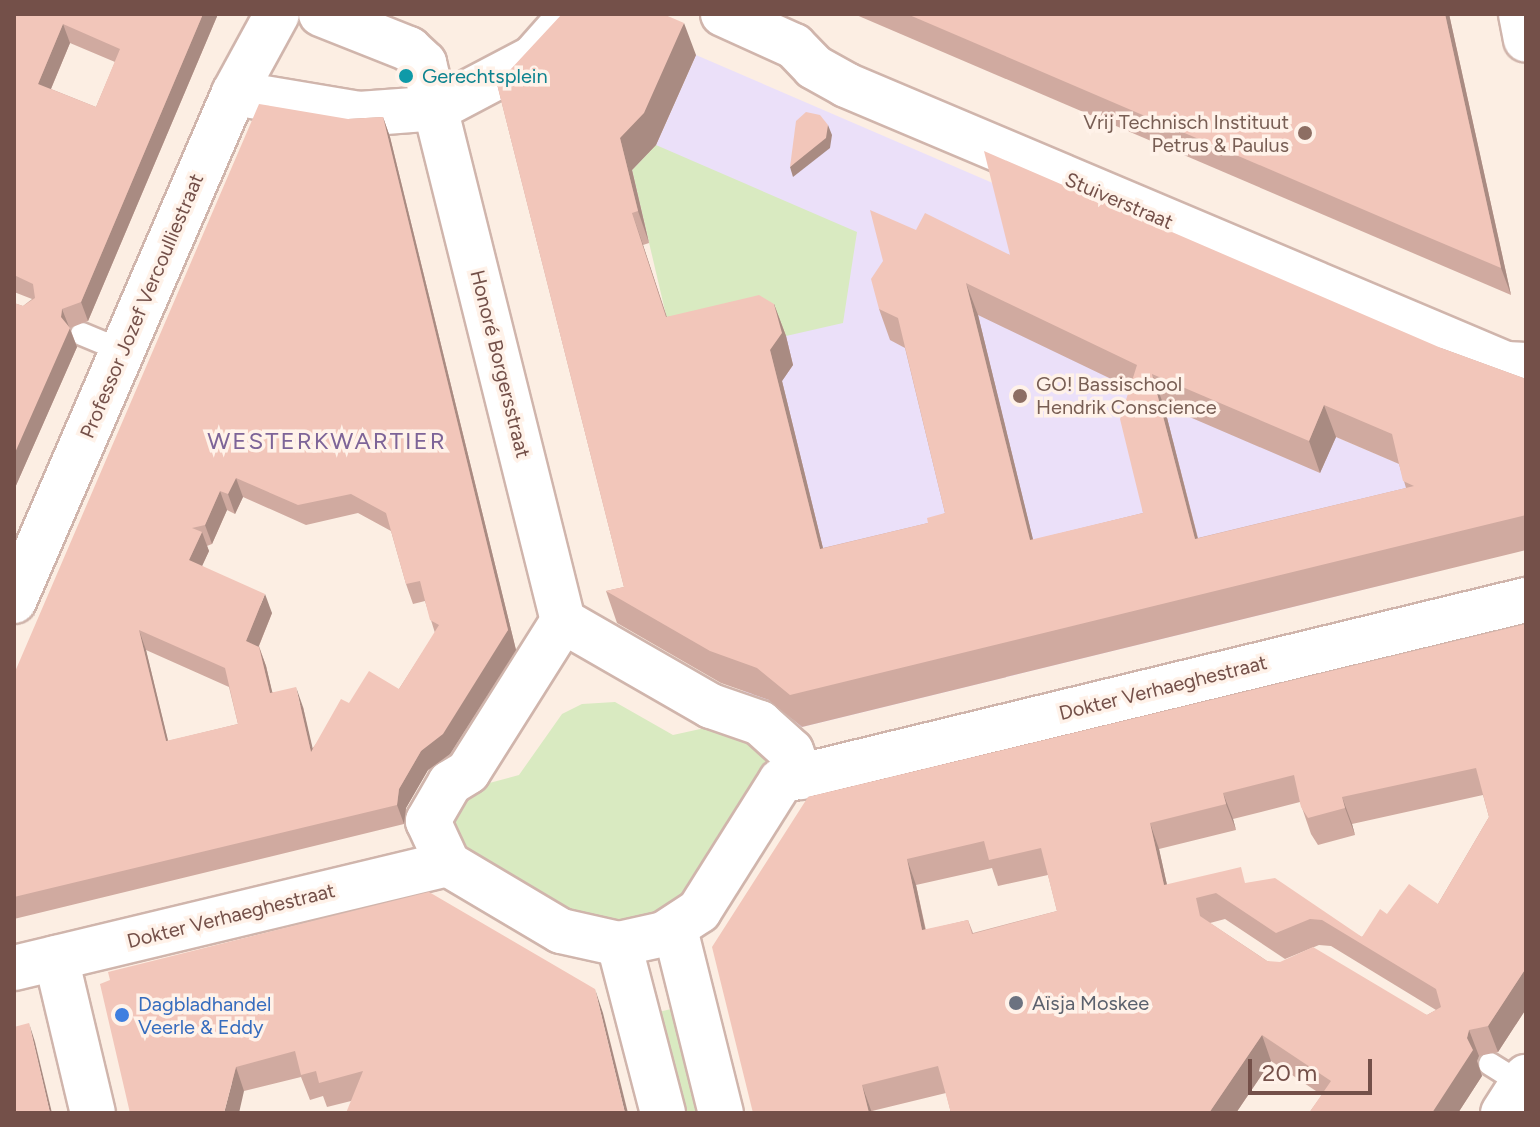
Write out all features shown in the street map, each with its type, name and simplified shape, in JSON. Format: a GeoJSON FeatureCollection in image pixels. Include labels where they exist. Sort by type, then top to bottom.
{"type":"FeatureCollection","features":[{"type":"Feature","properties":{"kind":"street","name":"Professor Jozef Vercoulliestraat"},"geometry":{"type":"LineString","coordinates":[[14,601],[234,93],[277,14]]}},
{"type":"Feature","properties":{"kind":"street"},"geometry":{"type":"LineString","coordinates":[[321,14],[409,49],[424,63],[438,108]]}},
{"type":"Feature","properties":{"kind":"street"},"geometry":{"type":"LineString","coordinates":[[234,93],[359,114],[438,108],[533,58],[572,14]]}},
{"type":"Feature","properties":{"kind":"street","name":"Stuiverstraat"},"geometry":{"type":"LineString","coordinates":[[723,14],[794,46],[814,67],[846,85],[1506,364],[1526,365]]}},
{"type":"Feature","properties":{"kind":"street"},"geometry":{"type":"LineString","coordinates":[[1521,14],[1526,40]]}},
{"type":"Feature","properties":{"kind":"street","name":"Honoré Borgersstraat"},"geometry":{"type":"LineString","coordinates":[[438,108],[563,621]]}},
{"type":"Feature","properties":{"kind":"street","name":"Dokter Verhaeghestraat"},"geometry":{"type":"LineString","coordinates":[[801,777],[1526,600]]}},
{"type":"Feature","properties":{"kind":"street"},"geometry":{"type":"LineString","coordinates":[[563,621],[711,706],[760,723],[791,751],[801,777],[781,781],[699,911],[675,929],[619,944],[561,931],[448,864],[428,821],[450,783],[468,772],[563,621]]}},
{"type":"Feature","properties":{"kind":"street","name":"Dokter Verhaeghestraat"},"geometry":{"type":"LineString","coordinates":[[14,968],[448,864]]}},
{"type":"Feature","properties":{"kind":"street"},"geometry":{"type":"LineString","coordinates":[[675,929],[721,1113]]}},
{"type":"Feature","properties":{"kind":"street"},"geometry":{"type":"LineString","coordinates":[[619,944],[663,1113]]}},
{"type":"Feature","properties":{"kind":"street"},"geometry":{"type":"LineString","coordinates":[[56,958],[93,1113]]}},
{"type":"Feature","properties":{"kind":"lane"},"geometry":{"type":"LineString","coordinates":[[82,334],[123,351]]}},
{"type":"Feature","properties":{"kind":"shaded area","name":"GO! Bassischool Hendrik Conscience"},"geometry":{"type":"Polygon","coordinates":[[[696,55],[995,184],[1336,437],[1402,465],[1431,573],[798,728],[739,697],[753,675],[632,170],[656,145],[696,55]]]}},
{"type":"Feature","properties":{"kind":"green space"},"geometry":{"type":"Polygon","coordinates":[[[656,145],[857,232],[843,323],[786,336],[674,349],[632,170],[656,145]]]}},
{"type":"Feature","properties":{"kind":"green space"},"geometry":{"type":"Polygon","coordinates":[[[615,702],[673,735],[732,722],[775,748],[758,784],[680,907],[636,925],[581,919],[447,842],[452,793],[519,775],[562,714],[582,704],[615,702]]]}},
{"type":"Feature","properties":{"kind":"green space"},"geometry":{"type":"Polygon","coordinates":[[[679,1007],[705,1113],[680,1113],[655,1013],[679,1007]]]}},
{"type":"Feature","properties":{"kind":"building"},"geometry":{"type":"Polygon","coordinates":[[[14,14],[203,14],[81,302],[62,309],[61,317],[70,328],[14,455],[14,303],[23,306],[35,298],[33,284],[14,275],[14,14]],[[63,24],[38,84],[96,107],[120,49],[63,24]]]}},
{"type":"Feature","properties":{"kind":"building"},"geometry":{"type":"Polygon","coordinates":[[[562,14],[663,14],[684,23],[644,113],[620,138],[638,211],[632,213],[666,317],[759,295],[774,304],[782,333],[770,350],[820,549],[928,523],[927,518],[945,513],[898,318],[879,309],[871,279],[883,261],[870,210],[916,230],[925,213],[1010,255],[984,151],[1441,348],[1526,379],[1526,515],[790,695],[757,668],[710,651],[606,591],[624,587],[497,84],[562,14]],[[966,283],[1030,540],[1143,513],[1120,419],[1137,365],[966,283]],[[1152,374],[1195,539],[1414,486],[1403,481],[1392,434],[1324,405],[1309,441],[1152,374]]]}},
{"type":"Feature","properties":{"kind":"building","name":"Vrij Technisch Instituut Petrus & Paulus"},"geometry":{"type":"Polygon","coordinates":[[[907,14],[1445,14],[1501,268],[1404,227],[907,14]]]}},
{"type":"Feature","properties":{"kind":"building"},"geometry":{"type":"Polygon","coordinates":[[[259,104],[348,119],[383,117],[508,630],[443,734],[421,751],[399,789],[397,805],[14,897],[14,674],[259,104]],[[236,478],[228,494],[220,491],[205,525],[192,528],[202,532],[189,560],[265,594],[246,641],[259,647],[270,693],[296,687],[311,752],[341,699],[349,703],[369,671],[399,689],[439,625],[430,620],[420,581],[406,584],[386,513],[351,494],[298,505],[236,478]],[[139,630],[166,741],[238,724],[225,668],[139,630]]]}},
{"type":"Feature","properties":{"kind":"building"},"geometry":{"type":"Polygon","coordinates":[[[806,112],[820,115],[828,125],[826,138],[790,167],[796,121],[806,112]]]}},
{"type":"Feature","properties":{"kind":"building"},"geometry":{"type":"Polygon","coordinates":[[[1526,624],[1526,968],[1488,1026],[1469,1030],[1467,1038],[1473,1050],[1432,1113],[1309,1113],[1331,1081],[1262,1035],[1209,1113],[951,1113],[938,1066],[862,1085],[869,1113],[753,1113],[712,947],[808,797],[1526,624]],[[1476,768],[1342,797],[1345,808],[1308,818],[1301,807],[1294,775],[1223,793],[1226,804],[1150,823],[1164,885],[1241,867],[1245,883],[1275,878],[1362,937],[1380,909],[1387,914],[1409,884],[1438,904],[1489,817],[1476,768]],[[984,841],[907,859],[922,930],[968,920],[972,934],[1057,911],[1041,848],[989,860],[984,841]],[[1216,893],[1196,898],[1200,916],[1267,961],[1280,962],[1313,947],[1427,1015],[1441,1007],[1436,989],[1322,920],[1310,919],[1276,933],[1216,893]]]}},
{"type":"Feature","properties":{"kind":"building"},"geometry":{"type":"Polygon","coordinates":[[[429,892],[595,989],[625,1113],[346,1113],[363,1071],[319,1083],[316,1071],[301,1075],[295,1051],[236,1067],[224,1113],[130,1113],[100,984],[110,980],[108,972],[429,892]]]}},
{"type":"Feature","properties":{"kind":"building"},"geometry":{"type":"Polygon","coordinates":[[[29,1023],[50,1113],[14,1113],[14,1027],[29,1023]]]}},
{"type":"Feature","properties":{"kind":"place","name":"Gerechtsplein"},"geometry":{"type":"Point","coordinates":[406,76]}},
{"type":"Feature","properties":{"kind":"place","name":"Vrij Technisch Instituut Petrus & Paulus"},"geometry":{"type":"Point","coordinates":[1305,133]}},
{"type":"Feature","properties":{"kind":"place","name":"GO! Bassischool Hendrik Conscience"},"geometry":{"type":"Point","coordinates":[1020,396]}},
{"type":"Feature","properties":{"kind":"place","name":"Aïsja Moskee"},"geometry":{"type":"Point","coordinates":[1016,1003]}},
{"type":"Feature","properties":{"kind":"place","name":"Dagbladhandel Veerle & Eddy"},"geometry":{"type":"Point","coordinates":[122,1015]}},
{"type":"Feature","properties":{"kind":"district","name":"WESTERKWARTIER"},"geometry":{"type":"Point","coordinates":[327,441]}}]}
